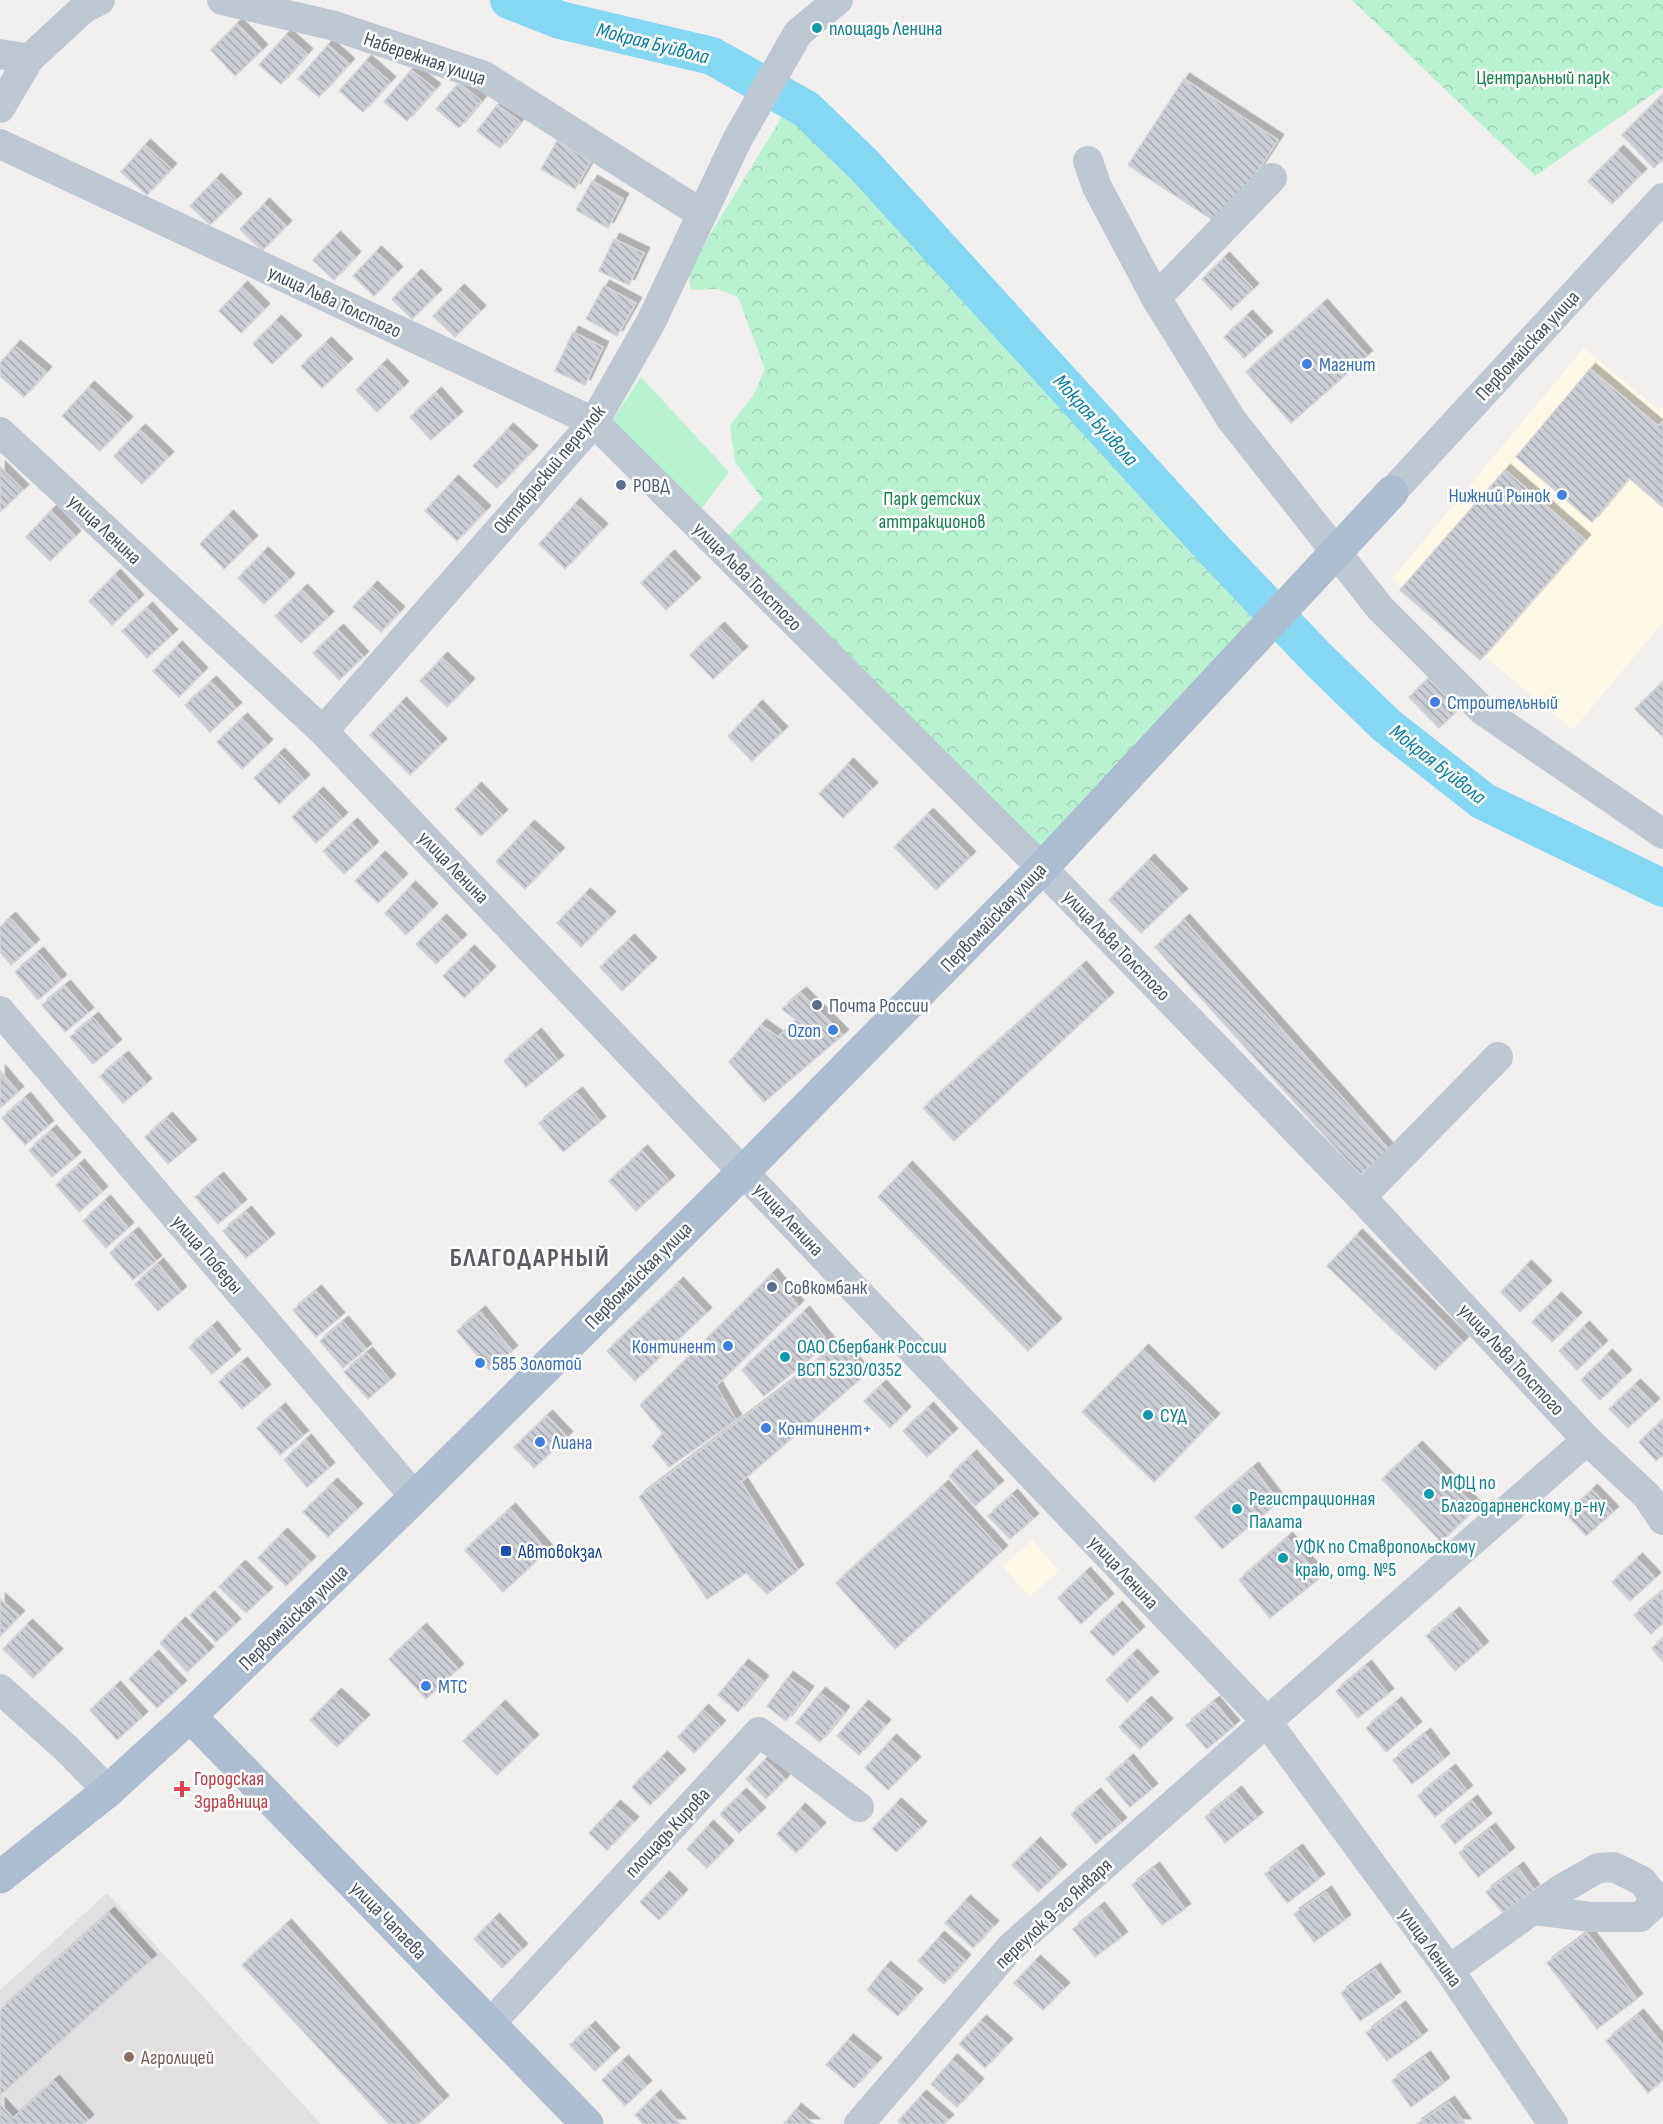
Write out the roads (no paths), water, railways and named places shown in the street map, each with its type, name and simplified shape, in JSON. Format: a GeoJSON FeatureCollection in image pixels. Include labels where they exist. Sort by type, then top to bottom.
{"type":"FeatureCollection","features":[{"type":"Feature","properties":{"kind":"main road","name":"Первомайская улица"},"geometry":{"type":"LineString","coordinates":[[0,1877],[108,1791],[190,1716],[744,1171],[1042,868],[1392,492]]}},
{"type":"Feature","properties":{"kind":"main road","name":"улица Чапаева"},"geometry":{"type":"LineString","coordinates":[[190,1716],[587,2124]]}},
{"type":"Feature","properties":{"kind":"street"},"geometry":{"type":"LineString","coordinates":[[0,108],[14,56],[100,0]]}},
{"type":"Feature","properties":{"kind":"street","name":"Набережная улица"},"geometry":{"type":"LineString","coordinates":[[222,0],[331,25],[484,76],[702,214]]}},
{"type":"Feature","properties":{"kind":"street","name":"Октябрьский переулок"},"geometry":{"type":"LineString","coordinates":[[323,731],[594,422],[651,322],[737,140],[798,33],[838,0]]}},
{"type":"Feature","properties":{"kind":"street","name":"улица Льва Толстого"},"geometry":{"type":"LineString","coordinates":[[0,144],[594,422],[1042,868],[1361,1197],[1587,1440],[1647,1496],[1663,1520]]}},
{"type":"Feature","properties":{"kind":"street"},"geometry":{"type":"LineString","coordinates":[[1088,161],[1097,187],[1156,298],[1231,419],[1380,608],[1482,710],[1663,834]]}},
{"type":"Feature","properties":{"kind":"street"},"geometry":{"type":"LineString","coordinates":[[1156,298],[1272,178]]}},
{"type":"Feature","properties":{"kind":"street","name":"Первомайская улица"},"geometry":{"type":"LineString","coordinates":[[1392,492],[1663,198]]}},
{"type":"Feature","properties":{"kind":"street","name":"улица Ленина"},"geometry":{"type":"LineString","coordinates":[[0,432],[323,731],[1267,1722],[1449,1970],[1553,2124]]}},
{"type":"Feature","properties":{"kind":"street","name":"улица Победы"},"geometry":{"type":"LineString","coordinates":[[0,1011],[415,1497]]}},
{"type":"Feature","properties":{"kind":"street"},"geometry":{"type":"LineString","coordinates":[[1361,1197],[1498,1057]]}},
{"type":"Feature","properties":{"kind":"street","name":"переулок 9-го Января"},"geometry":{"type":"LineString","coordinates":[[859,2124],[1011,1947],[1587,1440]]}},
{"type":"Feature","properties":{"kind":"street"},"geometry":{"type":"LineString","coordinates":[[0,1689],[67,1749],[108,1791]]}},
{"type":"Feature","properties":{"kind":"street","name":"площадь Кирова"},"geometry":{"type":"LineString","coordinates":[[490,2024],[759,1732],[859,1807]]}},
{"type":"Feature","properties":{"kind":"street"},"geometry":{"type":"LineString","coordinates":[[1449,1970],[1534,1910]]}},
{"type":"Feature","properties":{"kind":"waterway","name":"Мокрая Буйвола"},"geometry":{"type":"LineString","coordinates":[[509,0],[560,20],[712,56],[806,109],[864,165],[1216,552],[1318,659],[1386,725],[1483,801],[1663,888]]}},
{"type":"Feature","properties":{"kind":"place","name":"площадь Ленина"},"geometry":{"type":"Point","coordinates":[817,28]}},
{"type":"Feature","properties":{"kind":"place","name":"Магнит"},"geometry":{"type":"Point","coordinates":[1307,364]}},
{"type":"Feature","properties":{"kind":"place","name":"РОВД"},"geometry":{"type":"Point","coordinates":[621,485]}},
{"type":"Feature","properties":{"kind":"place","name":"Нижний Рынок"},"geometry":{"type":"Point","coordinates":[1562,495]}},
{"type":"Feature","properties":{"kind":"place","name":"Строительный"},"geometry":{"type":"Point","coordinates":[1435,702]}},
{"type":"Feature","properties":{"kind":"place","name":"Почта России"},"geometry":{"type":"Point","coordinates":[817,1005]}},
{"type":"Feature","properties":{"kind":"place","name":"Ozon"},"geometry":{"type":"Point","coordinates":[833,1030]}},
{"type":"Feature","properties":{"kind":"place","name":"Совкомбанк"},"geometry":{"type":"Point","coordinates":[772,1287]}},
{"type":"Feature","properties":{"kind":"place","name":"Континент"},"geometry":{"type":"Point","coordinates":[728,1346]}},
{"type":"Feature","properties":{"kind":"place","name":"ОАО Сбербанк России ВСП 5230/0352"},"geometry":{"type":"Point","coordinates":[785,1357]}},
{"type":"Feature","properties":{"kind":"place","name":"585 Золотой"},"geometry":{"type":"Point","coordinates":[480,1363]}},
{"type":"Feature","properties":{"kind":"place","name":"СУД"},"geometry":{"type":"Point","coordinates":[1148,1415]}},
{"type":"Feature","properties":{"kind":"place","name":"Континент+"},"geometry":{"type":"Point","coordinates":[766,1428]}},
{"type":"Feature","properties":{"kind":"place","name":"Лиана"},"geometry":{"type":"Point","coordinates":[540,1442]}},
{"type":"Feature","properties":{"kind":"place","name":"МФЦ по Благодарненскому р-ну"},"geometry":{"type":"Point","coordinates":[1429,1494]}},
{"type":"Feature","properties":{"kind":"place","name":"Регистрационная Палата"},"geometry":{"type":"Point","coordinates":[1237,1509]}},
{"type":"Feature","properties":{"kind":"place","name":"Автовокзал"},"geometry":{"type":"Point","coordinates":[506,1551]}},
{"type":"Feature","properties":{"kind":"place","name":"УФК по Ставропольскому краю, отд. №5"},"geometry":{"type":"Point","coordinates":[1283,1558]}},
{"type":"Feature","properties":{"kind":"place","name":"МТС"},"geometry":{"type":"Point","coordinates":[426,1686]}},
{"type":"Feature","properties":{"kind":"place","name":"Городская Здравница"},"geometry":{"type":"Point","coordinates":[182,1789]}},
{"type":"Feature","properties":{"kind":"place","name":"Агролицей"},"geometry":{"type":"Point","coordinates":[129,2057]}},
{"type":"Feature","properties":{"kind":"district","name":"БЛАГОДАРНЫЙ"},"geometry":{"type":"Point","coordinates":[530,1257]}},
{"type":"Feature","properties":{"kind":"park label","name":"Центральный парк"},"geometry":{"type":"Point","coordinates":[1543,77]}},
{"type":"Feature","properties":{"kind":"park label","name":"Парк детских аттракционов"},"geometry":{"type":"Point","coordinates":[932,510]}}]}
